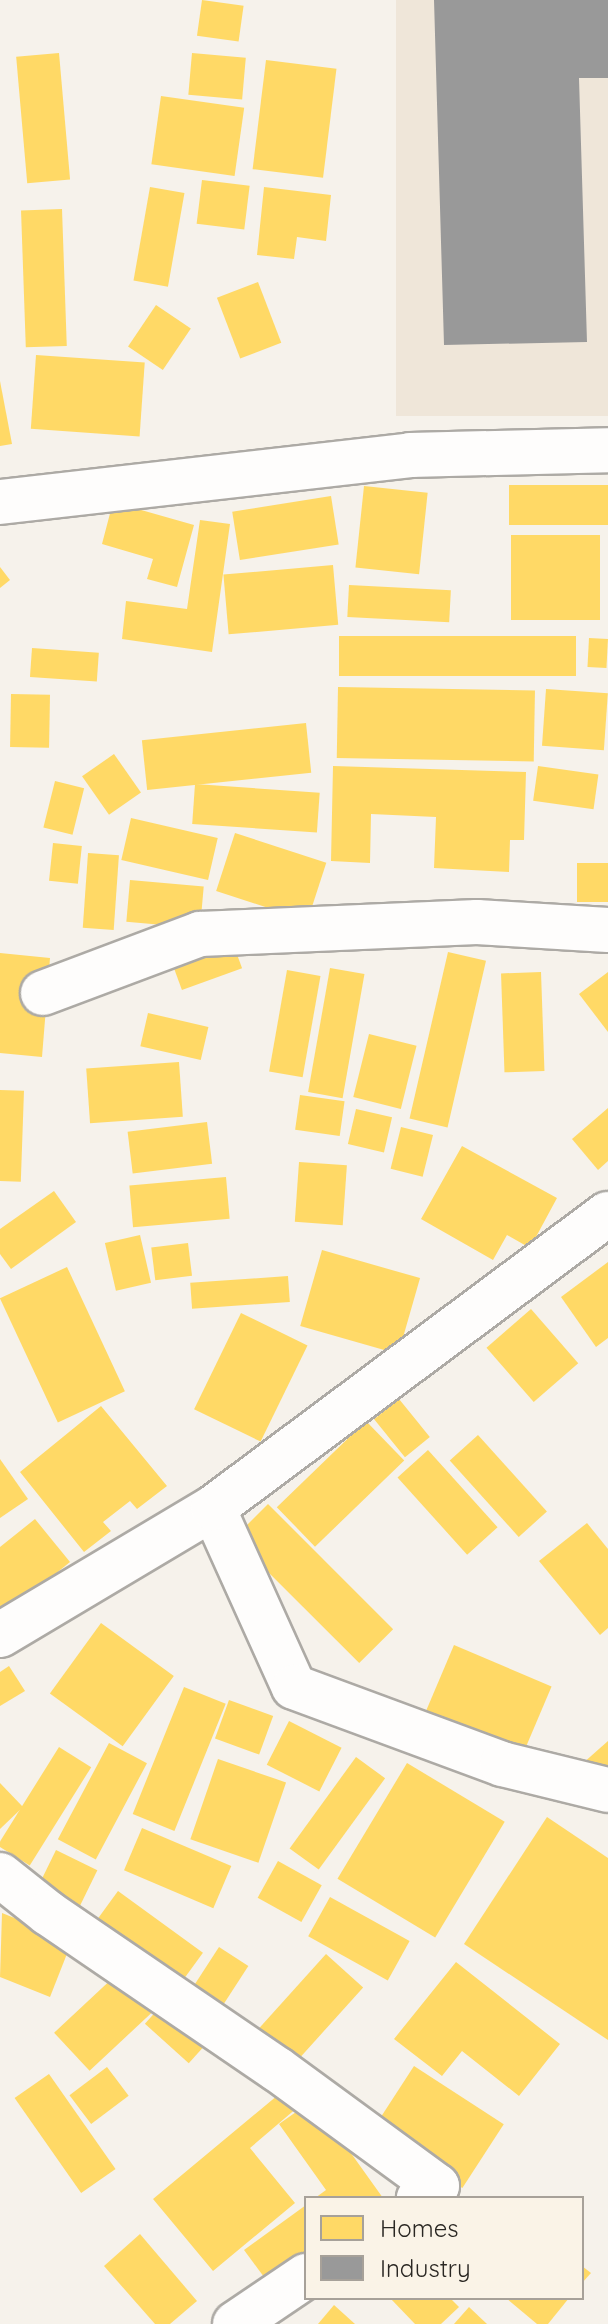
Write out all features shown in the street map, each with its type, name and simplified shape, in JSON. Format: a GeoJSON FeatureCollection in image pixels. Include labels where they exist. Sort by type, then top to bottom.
{"type":"FeatureCollection","features":[{"type":"Feature","properties":{"kind":"street"},"geometry":{"type":"LineString","coordinates":[[0,502],[410,455],[608,450]]}},
{"type":"Feature","properties":{"kind":"street"},"geometry":{"type":"LineString","coordinates":[[43,993],[200,934],[477,922],[608,930]]}},
{"type":"Feature","properties":{"kind":"street"},"geometry":{"type":"LineString","coordinates":[[0,1635],[213,1508],[608,1214]]}},
{"type":"Feature","properties":{"kind":"street"},"geometry":{"type":"LineString","coordinates":[[213,1508],[294,1687],[502,1764],[608,1790]]}},
{"type":"Feature","properties":{"kind":"street"},"geometry":{"type":"LineString","coordinates":[[0,1875],[48,1913],[277,2069],[437,2186],[422,2196]]}},
{"type":"Feature","properties":{"kind":"street"},"geometry":{"type":"LineString","coordinates":[[235,2324],[304,2277]]}},
{"type":"Feature","properties":{"kind":"shaded area"},"geometry":{"type":"Polygon","coordinates":[[[396,0],[608,0],[608,416],[396,416],[396,0]]]}},
{"type":"Feature","properties":{"kind":"building: Homes"},"geometry":{"type":"Polygon","coordinates":[[[202,0],[244,6],[239,41],[197,36],[202,0]]]}},
{"type":"Feature","properties":{"kind":"building: Homes"},"geometry":{"type":"Polygon","coordinates":[[[59,53],[70,180],[27,183],[16,57],[59,53]]]}},
{"type":"Feature","properties":{"kind":"building: Homes"},"geometry":{"type":"Polygon","coordinates":[[[192,53],[246,58],[242,100],[188,95],[192,53]]]}},
{"type":"Feature","properties":{"kind":"building: Homes"},"geometry":{"type":"Polygon","coordinates":[[[266,60],[336,69],[323,178],[253,169],[266,60]]]}},
{"type":"Feature","properties":{"kind":"building: Homes"},"geometry":{"type":"Polygon","coordinates":[[[161,96],[244,108],[235,176],[151,164],[161,96]]]}},
{"type":"Feature","properties":{"kind":"building: Homes"},"geometry":{"type":"Polygon","coordinates":[[[202,180],[250,186],[244,230],[197,224],[202,180]]]}},
{"type":"Feature","properties":{"kind":"building: Homes"},"geometry":{"type":"Polygon","coordinates":[[[150,187],[184,193],[168,287],[134,281],[150,187]]]}},
{"type":"Feature","properties":{"kind":"building: Homes"},"geometry":{"type":"Polygon","coordinates":[[[264,187],[331,195],[326,241],[297,237],[294,259],[257,255],[264,187]]]}},
{"type":"Feature","properties":{"kind":"building: Homes"},"geometry":{"type":"Polygon","coordinates":[[[62,209],[67,346],[26,347],[21,210],[62,209]]]}},
{"type":"Feature","properties":{"kind":"building: Homes"},"geometry":{"type":"Polygon","coordinates":[[[258,282],[281,343],[240,358],[217,298],[258,282]]]}},
{"type":"Feature","properties":{"kind":"building: Homes"},"geometry":{"type":"Polygon","coordinates":[[[156,305],[191,328],[163,370],[128,346],[156,305]]]}},
{"type":"Feature","properties":{"kind":"building: Homes"},"geometry":{"type":"Polygon","coordinates":[[[36,355],[145,363],[140,436],[31,429],[36,355]]]}},
{"type":"Feature","properties":{"kind":"building: Homes"},"geometry":{"type":"Polygon","coordinates":[[[0,381],[12,444],[0,446],[0,381]]]}},
{"type":"Feature","properties":{"kind":"building: Homes"},"geometry":{"type":"Polygon","coordinates":[[[509,485],[608,485],[608,525],[509,525],[509,485]]]}},
{"type":"Feature","properties":{"kind":"building: Homes"},"geometry":{"type":"Polygon","coordinates":[[[364,486],[428,493],[419,574],[355,568],[364,486]]]}},
{"type":"Feature","properties":{"kind":"building: Homes"},"geometry":{"type":"Polygon","coordinates":[[[331,496],[339,544],[240,560],[232,512],[331,496]]]}},
{"type":"Feature","properties":{"kind":"building: Homes"},"geometry":{"type":"Polygon","coordinates":[[[113,502],[194,525],[177,587],[147,579],[153,559],[102,544],[113,502]]]}},
{"type":"Feature","properties":{"kind":"building: Homes"},"geometry":{"type":"Polygon","coordinates":[[[200,520],[230,524],[212,652],[122,639],[126,601],[187,609],[200,520]]]}},
{"type":"Feature","properties":{"kind":"building: Homes"},"geometry":{"type":"Polygon","coordinates":[[[511,535],[600,535],[600,620],[511,620],[511,535]]]}},
{"type":"Feature","properties":{"kind":"building: Homes"},"geometry":{"type":"Polygon","coordinates":[[[333,565],[338,625],[229,634],[223,575],[333,565]]]}},
{"type":"Feature","properties":{"kind":"building: Homes"},"geometry":{"type":"Polygon","coordinates":[[[0,567],[10,580],[0,588],[0,567]]]}},
{"type":"Feature","properties":{"kind":"building: Homes"},"geometry":{"type":"Polygon","coordinates":[[[349,585],[451,590],[449,622],[347,617],[349,585]]]}},
{"type":"Feature","properties":{"kind":"building: Homes"},"geometry":{"type":"Polygon","coordinates":[[[339,636],[576,636],[576,676],[339,676],[339,636]]]}},
{"type":"Feature","properties":{"kind":"building: Homes"},"geometry":{"type":"Polygon","coordinates":[[[589,638],[608,639],[606,668],[587,667],[589,638]]]}},
{"type":"Feature","properties":{"kind":"building: Homes"},"geometry":{"type":"Polygon","coordinates":[[[32,648],[99,653],[97,682],[30,677],[32,648]]]}},
{"type":"Feature","properties":{"kind":"building: Homes"},"geometry":{"type":"Polygon","coordinates":[[[338,687],[535,690],[534,761],[337,758],[338,687]]]}},
{"type":"Feature","properties":{"kind":"building: Homes"},"geometry":{"type":"Polygon","coordinates":[[[546,689],[608,693],[604,750],[542,746],[546,689]]]}},
{"type":"Feature","properties":{"kind":"building: Homes"},"geometry":{"type":"Polygon","coordinates":[[[11,694],[50,695],[49,748],[10,747],[11,694]]]}},
{"type":"Feature","properties":{"kind":"building: Homes"},"geometry":{"type":"Polygon","coordinates":[[[306,723],[311,773],[147,790],[142,740],[306,723]]]}},
{"type":"Feature","properties":{"kind":"building: Homes"},"geometry":{"type":"Polygon","coordinates":[[[114,754],[141,793],[109,815],[82,776],[114,754]]]}},
{"type":"Feature","properties":{"kind":"building: Homes"},"geometry":{"type":"Polygon","coordinates":[[[333,766],[526,772],[524,840],[510,840],[509,872],[434,868],[436,817],[371,814],[370,863],[331,861],[333,766]]]}},
{"type":"Feature","properties":{"kind":"building: Homes"},"geometry":{"type":"Polygon","coordinates":[[[538,766],[598,774],[594,809],[533,801],[538,766]]]}},
{"type":"Feature","properties":{"kind":"building: Homes"},"geometry":{"type":"Polygon","coordinates":[[[55,781],[84,788],[72,835],[43,828],[55,781]]]}},
{"type":"Feature","properties":{"kind":"building: Homes"},"geometry":{"type":"Polygon","coordinates":[[[195,784],[320,793],[317,833],[192,824],[195,784]]]}},
{"type":"Feature","properties":{"kind":"building: Homes"},"geometry":{"type":"Polygon","coordinates":[[[131,818],[218,838],[208,880],[121,860],[131,818]]]}},
{"type":"Feature","properties":{"kind":"building: Homes"},"geometry":{"type":"Polygon","coordinates":[[[235,833],[326,863],[307,921],[216,891],[235,833]]]}},
{"type":"Feature","properties":{"kind":"building: Homes"},"geometry":{"type":"Polygon","coordinates":[[[53,843],[82,846],[78,884],[49,881],[53,843]]]}},
{"type":"Feature","properties":{"kind":"building: Homes"},"geometry":{"type":"Polygon","coordinates":[[[88,853],[119,855],[114,930],[83,928],[88,853]]]}},
{"type":"Feature","properties":{"kind":"building: Homes"},"geometry":{"type":"Polygon","coordinates":[[[577,863],[608,863],[608,902],[577,902],[577,863]]]}},
{"type":"Feature","properties":{"kind":"building: Homes"},"geometry":{"type":"Polygon","coordinates":[[[130,880],[204,886],[200,928],[126,922],[130,880]]]}},
{"type":"Feature","properties":{"kind":"building: Homes"},"geometry":{"type":"Polygon","coordinates":[[[226,924],[242,968],[182,990],[166,946],[226,924]]]}},
{"type":"Feature","properties":{"kind":"building: Homes"},"geometry":{"type":"Polygon","coordinates":[[[448,952],[486,961],[448,1127],[410,1119],[448,952]]]}},
{"type":"Feature","properties":{"kind":"building: Homes"},"geometry":{"type":"Polygon","coordinates":[[[0,953],[50,958],[42,1057],[0,1053],[0,953]]]}},
{"type":"Feature","properties":{"kind":"building: Homes"},"geometry":{"type":"Polygon","coordinates":[[[330,968],[364,974],[343,1098],[308,1092],[330,968]]]}},
{"type":"Feature","properties":{"kind":"building: Homes"},"geometry":{"type":"Polygon","coordinates":[[[287,970],[320,976],[303,1077],[269,1071],[287,970]]]}},
{"type":"Feature","properties":{"kind":"building: Homes"},"geometry":{"type":"Polygon","coordinates":[[[541,972],[544,1071],[504,1072],[501,973],[541,972]]]}},
{"type":"Feature","properties":{"kind":"building: Homes"},"geometry":{"type":"Polygon","coordinates":[[[608,972],[608,1032],[579,994],[608,972]]]}},
{"type":"Feature","properties":{"kind":"building: Homes"},"geometry":{"type":"Polygon","coordinates":[[[148,1013],[208,1027],[201,1060],[140,1046],[148,1013]]]}},
{"type":"Feature","properties":{"kind":"building: Homes"},"geometry":{"type":"Polygon","coordinates":[[[369,1034],[417,1046],[401,1109],[353,1097],[369,1034]]]}},
{"type":"Feature","properties":{"kind":"building: Homes"},"geometry":{"type":"Polygon","coordinates":[[[179,1062],[183,1117],[90,1123],[86,1068],[179,1062]]]}},
{"type":"Feature","properties":{"kind":"building: Homes"},"geometry":{"type":"Polygon","coordinates":[[[0,1090],[24,1091],[21,1182],[0,1181],[0,1090]]]}},
{"type":"Feature","properties":{"kind":"building: Homes"},"geometry":{"type":"Polygon","coordinates":[[[300,1095],[345,1101],[340,1136],[295,1130],[300,1095]]]}},
{"type":"Feature","properties":{"kind":"building: Homes"},"geometry":{"type":"Polygon","coordinates":[[[608,1108],[608,1161],[598,1170],[572,1139],[608,1108]]]}},
{"type":"Feature","properties":{"kind":"building: Homes"},"geometry":{"type":"Polygon","coordinates":[[[356,1109],[392,1117],[384,1152],[348,1144],[356,1109]]]}},
{"type":"Feature","properties":{"kind":"building: Homes"},"geometry":{"type":"Polygon","coordinates":[[[207,1122],[212,1164],[133,1173],[128,1132],[207,1122]]]}},
{"type":"Feature","properties":{"kind":"building: Homes"},"geometry":{"type":"Polygon","coordinates":[[[401,1127],[433,1135],[423,1177],[391,1169],[401,1127]]]}},
{"type":"Feature","properties":{"kind":"building: Homes"},"geometry":{"type":"Polygon","coordinates":[[[462,1146],[557,1198],[530,1248],[507,1235],[493,1260],[421,1219],[462,1146]]]}},
{"type":"Feature","properties":{"kind":"building: Homes"},"geometry":{"type":"Polygon","coordinates":[[[299,1162],[347,1165],[343,1225],[295,1222],[299,1162]]]}},
{"type":"Feature","properties":{"kind":"building: Homes"},"geometry":{"type":"Polygon","coordinates":[[[226,1177],[230,1219],[133,1227],[129,1185],[226,1177]]]}},
{"type":"Feature","properties":{"kind":"building: Homes"},"geometry":{"type":"Polygon","coordinates":[[[54,1191],[76,1222],[11,1269],[0,1254],[0,1229],[54,1191]]]}},
{"type":"Feature","properties":{"kind":"building: Homes"},"geometry":{"type":"Polygon","coordinates":[[[140,1235],[151,1283],[116,1291],[105,1243],[140,1235]]]}},
{"type":"Feature","properties":{"kind":"building: Homes"},"geometry":{"type":"Polygon","coordinates":[[[188,1243],[192,1276],[155,1280],[151,1248],[188,1243]]]}},
{"type":"Feature","properties":{"kind":"building: Homes"},"geometry":{"type":"Polygon","coordinates":[[[322,1250],[420,1278],[398,1354],[300,1326],[322,1250]]]}},
{"type":"Feature","properties":{"kind":"building: Homes"},"geometry":{"type":"Polygon","coordinates":[[[608,1262],[608,1338],[596,1347],[561,1297],[608,1262]]]}},
{"type":"Feature","properties":{"kind":"building: Homes"},"geometry":{"type":"Polygon","coordinates":[[[67,1267],[125,1391],[58,1422],[0,1298],[67,1267]]]}},
{"type":"Feature","properties":{"kind":"building: Homes"},"geometry":{"type":"Polygon","coordinates":[[[288,1276],[290,1302],[192,1309],[190,1283],[288,1276]]]}},
{"type":"Feature","properties":{"kind":"building: Homes"},"geometry":{"type":"Polygon","coordinates":[[[531,1309],[578,1363],[534,1402],[486,1348],[531,1309]]]}},
{"type":"Feature","properties":{"kind":"building: Homes"},"geometry":{"type":"Polygon","coordinates":[[[241,1313],[308,1345],[261,1442],[194,1409],[241,1313]]]}},
{"type":"Feature","properties":{"kind":"building: Homes"},"geometry":{"type":"Polygon","coordinates":[[[399,1399],[430,1437],[405,1457],[374,1419],[399,1399]]]}},
{"type":"Feature","properties":{"kind":"building: Homes"},"geometry":{"type":"Polygon","coordinates":[[[101,1406],[167,1486],[137,1509],[130,1501],[103,1522],[111,1531],[84,1552],[20,1472],[101,1406]]]}},
{"type":"Feature","properties":{"kind":"building: Homes"},"geometry":{"type":"Polygon","coordinates":[[[366,1421],[404,1461],[315,1547],[277,1507],[366,1421]]]}},
{"type":"Feature","properties":{"kind":"building: Homes"},"geometry":{"type":"Polygon","coordinates":[[[478,1435],[547,1512],[519,1537],[450,1460],[478,1435]]]}},
{"type":"Feature","properties":{"kind":"building: Homes"},"geometry":{"type":"Polygon","coordinates":[[[428,1450],[498,1527],[467,1555],[398,1477],[428,1450]]]}},
{"type":"Feature","properties":{"kind":"building: Homes"},"geometry":{"type":"Polygon","coordinates":[[[0,1459],[28,1499],[0,1518],[0,1459]]]}},
{"type":"Feature","properties":{"kind":"building: Homes"},"geometry":{"type":"Polygon","coordinates":[[[268,1504],[393,1629],[359,1663],[234,1538],[268,1504]]]}},
{"type":"Feature","properties":{"kind":"building: Homes"},"geometry":{"type":"Polygon","coordinates":[[[35,1519],[70,1562],[0,1619],[0,1547],[35,1519]]]}},
{"type":"Feature","properties":{"kind":"building: Homes"},"geometry":{"type":"Polygon","coordinates":[[[587,1523],[608,1549],[608,1628],[600,1635],[539,1561],[587,1523]]]}},
{"type":"Feature","properties":{"kind":"building: Homes"},"geometry":{"type":"Polygon","coordinates":[[[101,1623],[174,1676],[123,1746],[50,1693],[101,1623]]]}},
{"type":"Feature","properties":{"kind":"building: Homes"},"geometry":{"type":"Polygon","coordinates":[[[454,1645],[552,1686],[522,1756],[424,1715],[454,1645]]]}},
{"type":"Feature","properties":{"kind":"building: Homes"},"geometry":{"type":"Polygon","coordinates":[[[9,1666],[25,1691],[0,1706],[0,1672],[9,1666]]]}},
{"type":"Feature","properties":{"kind":"building: Homes"},"geometry":{"type":"Polygon","coordinates":[[[184,1687],[226,1704],[174,1831],[133,1814],[184,1687]]]}},
{"type":"Feature","properties":{"kind":"building: Homes"},"geometry":{"type":"Polygon","coordinates":[[[229,1700],[273,1716],[259,1755],[215,1739],[229,1700]]]}},
{"type":"Feature","properties":{"kind":"building: Homes"},"geometry":{"type":"Polygon","coordinates":[[[289,1721],[342,1748],[319,1791],[267,1765],[289,1721]]]}},
{"type":"Feature","properties":{"kind":"building: Homes"},"geometry":{"type":"Polygon","coordinates":[[[608,1741],[608,1772],[582,1764],[608,1741]]]}},
{"type":"Feature","properties":{"kind":"building: Homes"},"geometry":{"type":"Polygon","coordinates":[[[109,1743],[147,1763],[96,1859],[58,1839],[109,1743]]]}},
{"type":"Feature","properties":{"kind":"building: Homes"},"geometry":{"type":"Polygon","coordinates":[[[59,1747],[91,1767],[30,1866],[0,1847],[0,1841],[59,1747]]]}},
{"type":"Feature","properties":{"kind":"building: Homes"},"geometry":{"type":"Polygon","coordinates":[[[356,1757],[385,1778],[319,1870],[290,1848],[356,1757]]]}},
{"type":"Feature","properties":{"kind":"building: Homes"},"geometry":{"type":"Polygon","coordinates":[[[218,1759],[286,1782],[258,1863],[190,1839],[218,1759]]]}},
{"type":"Feature","properties":{"kind":"building: Homes"},"geometry":{"type":"Polygon","coordinates":[[[407,1763],[505,1822],[435,1937],[337,1879],[407,1763]]]}},
{"type":"Feature","properties":{"kind":"building: Homes"},"geometry":{"type":"Polygon","coordinates":[[[0,1783],[23,1807],[0,1829],[0,1783]]]}},
{"type":"Feature","properties":{"kind":"building: Homes"},"geometry":{"type":"Polygon","coordinates":[[[547,1817],[608,1858],[608,2040],[464,1944],[547,1817]]]}},
{"type":"Feature","properties":{"kind":"building: Homes"},"geometry":{"type":"Polygon","coordinates":[[[142,1828],[231,1866],[213,1908],[124,1870],[142,1828]]]}},
{"type":"Feature","properties":{"kind":"building: Homes"},"geometry":{"type":"Polygon","coordinates":[[[56,1850],[97,1870],[77,1912],[36,1891],[56,1850]]]}},
{"type":"Feature","properties":{"kind":"building: Homes"},"geometry":{"type":"Polygon","coordinates":[[[278,1861],[322,1885],[301,1922],[258,1898],[278,1861]]]}},
{"type":"Feature","properties":{"kind":"building: Homes"},"geometry":{"type":"Polygon","coordinates":[[[118,1891],[203,1953],[179,1985],[94,1923],[118,1891]]]}},
{"type":"Feature","properties":{"kind":"building: Homes"},"geometry":{"type":"Polygon","coordinates":[[[330,1897],[410,1941],[388,1980],[308,1936],[330,1897]]]}},
{"type":"Feature","properties":{"kind":"building: Homes"},"geometry":{"type":"Polygon","coordinates":[[[2,1913],[72,1941],[50,1997],[0,1977],[2,1913]]]}},
{"type":"Feature","properties":{"kind":"building: Homes"},"geometry":{"type":"Polygon","coordinates":[[[219,1947],[248,1966],[218,2013],[189,1994],[219,1947]]]}},
{"type":"Feature","properties":{"kind":"building: Homes"},"geometry":{"type":"Polygon","coordinates":[[[326,1954],[363,1987],[293,2065],[256,2032],[326,1954]]]}},
{"type":"Feature","properties":{"kind":"building: Homes"},"geometry":{"type":"Polygon","coordinates":[[[456,1962],[560,2044],[519,2096],[462,2051],[442,2076],[394,2039],[456,1962]]]}},
{"type":"Feature","properties":{"kind":"building: Homes"},"geometry":{"type":"Polygon","coordinates":[[[117,1974],[152,2012],[90,2071],[54,2033],[117,1974]]]}},
{"type":"Feature","properties":{"kind":"building: Homes"},"geometry":{"type":"Polygon","coordinates":[[[169,1997],[213,2036],[189,2063],[145,2024],[169,1997]]]}},
{"type":"Feature","properties":{"kind":"building: Homes"},"geometry":{"type":"Polygon","coordinates":[[[414,2066],[504,2124],[462,2188],[373,2130],[414,2066]]]}},
{"type":"Feature","properties":{"kind":"building: Homes"},"geometry":{"type":"Polygon","coordinates":[[[107,2067],[129,2096],[91,2124],[69,2095],[107,2067]]]}},
{"type":"Feature","properties":{"kind":"building: Homes"},"geometry":{"type":"Polygon","coordinates":[[[49,2074],[116,2169],[81,2193],[15,2098],[49,2074]]]}},
{"type":"Feature","properties":{"kind":"building: Homes"},"geometry":{"type":"Polygon","coordinates":[[[284,2090],[298,2107],[250,2148],[295,2203],[213,2271],[153,2199],[284,2090]]]}},
{"type":"Feature","properties":{"kind":"building: Homes"},"geometry":{"type":"Polygon","coordinates":[[[313,2100],[382,2196],[318,2196],[326,2190],[279,2124],[313,2100]]]}},
{"type":"Feature","properties":{"kind":"building: Homes"},"geometry":{"type":"Polygon","coordinates":[[[304,2206],[304,2254],[267,2281],[244,2250],[304,2206]]]}},
{"type":"Feature","properties":{"kind":"building: Homes"},"geometry":{"type":"Polygon","coordinates":[[[140,2234],[197,2301],[170,2324],[155,2324],[104,2266],[140,2234]]]}},
{"type":"Feature","properties":{"kind":"building: Homes"},"geometry":{"type":"Polygon","coordinates":[[[584,2268],[591,2273],[584,2281],[584,2268]]]}},
{"type":"Feature","properties":{"kind":"building: Homes"},"geometry":{"type":"Polygon","coordinates":[[[392,2300],[452,2300],[459,2307],[441,2324],[415,2324],[392,2300]]]}},
{"type":"Feature","properties":{"kind":"building: Homes"},"geometry":{"type":"Polygon","coordinates":[[[508,2300],[567,2300],[548,2324],[537,2324],[508,2300]]]}},
{"type":"Feature","properties":{"kind":"building: Homes"},"geometry":{"type":"Polygon","coordinates":[[[334,2305],[355,2324],[318,2324],[334,2305]]]}},
{"type":"Feature","properties":{"kind":"building: Homes"},"geometry":{"type":"Polygon","coordinates":[[[469,2307],[487,2324],[454,2324],[469,2307]]]}},
{"type":"Feature","properties":{"kind":"building: Industry"},"geometry":{"type":"Polygon","coordinates":[[[434,0],[608,0],[608,78],[579,78],[587,342],[444,345],[434,0]]]}}]}
